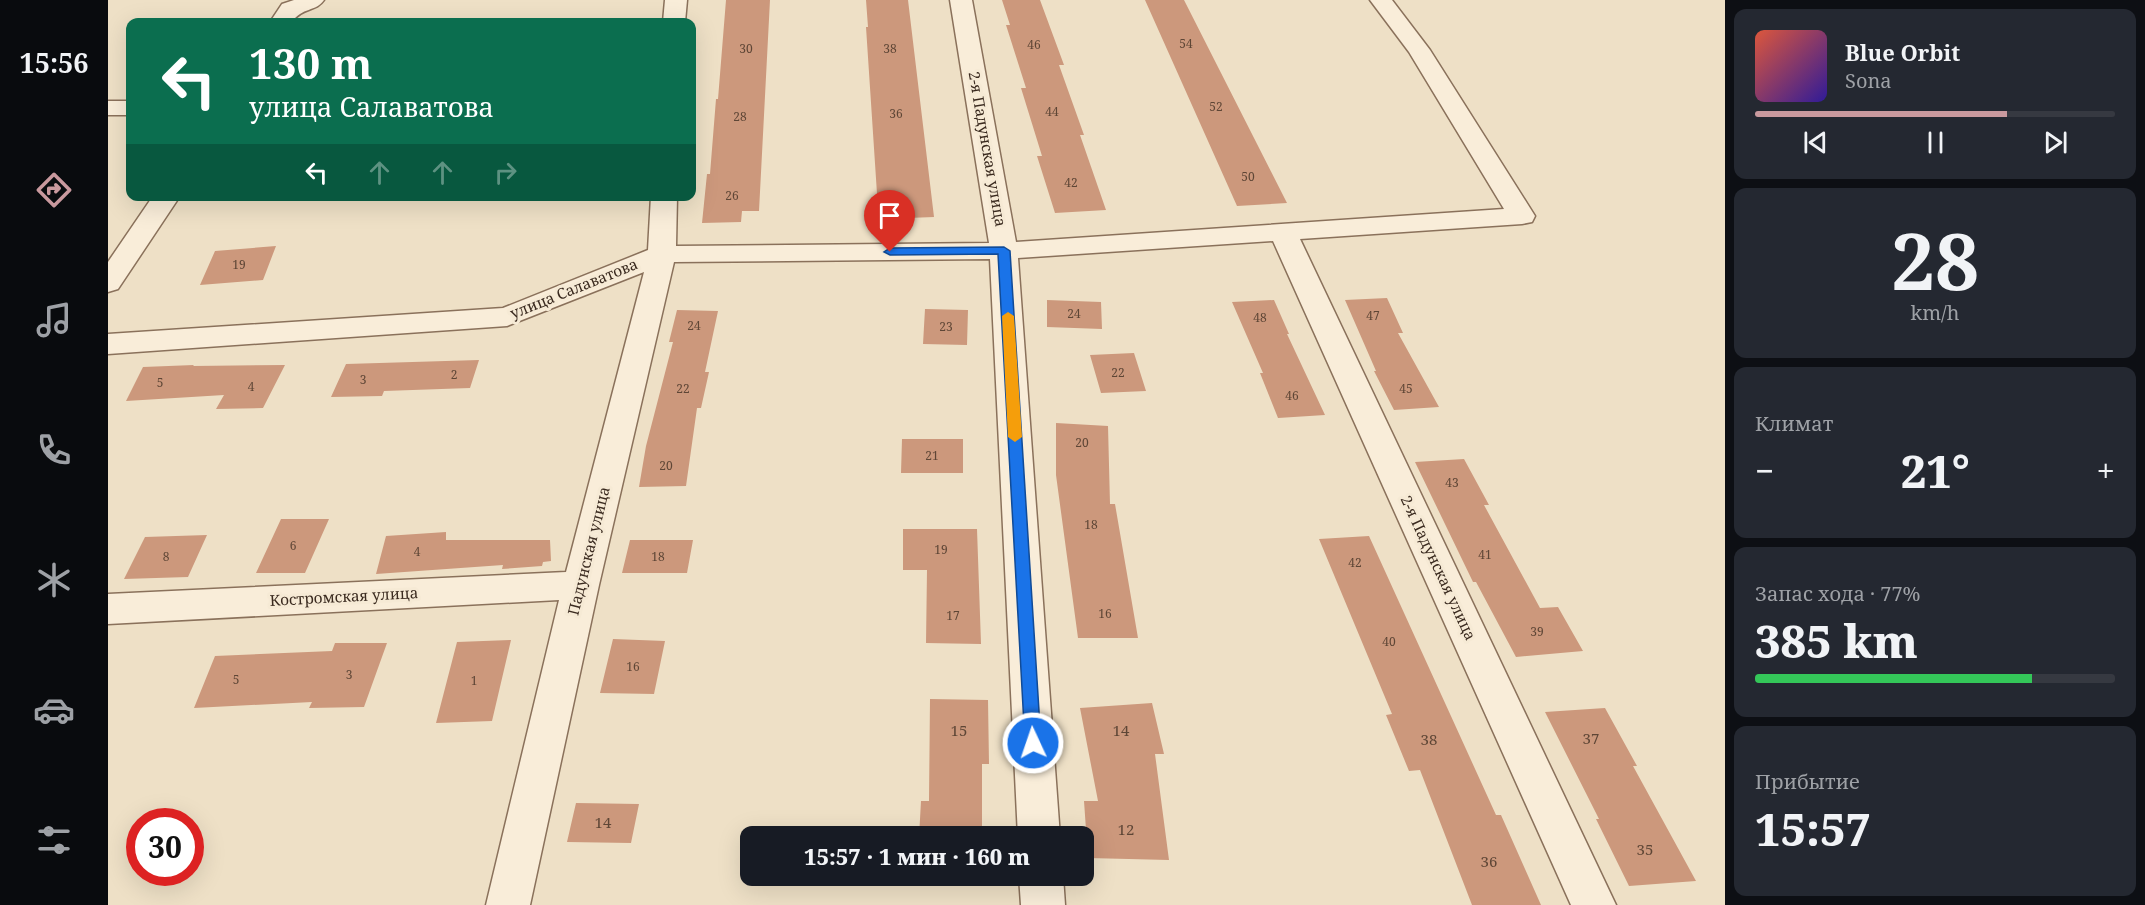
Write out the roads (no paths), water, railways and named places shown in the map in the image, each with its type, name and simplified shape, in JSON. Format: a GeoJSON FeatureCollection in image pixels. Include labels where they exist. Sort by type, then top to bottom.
{"type":"FeatureCollection","features":[{"type":"Feature","properties":{"kind":"street"},"geometry":{"type":"LineString","coordinates":[[284,18],[290,9],[313,0]]}},
{"type":"Feature","properties":{"kind":"street"},"geometry":{"type":"LineString","coordinates":[[674,18],[676,0]]}},
{"type":"Feature","properties":{"kind":"street","name":"2-я Падунская улица"},"geometry":{"type":"LineString","coordinates":[[961,0],[1004,251],[1038,826]]}},
{"type":"Feature","properties":{"kind":"street","name":"улица Салаватова"},"geometry":{"type":"LineString","coordinates":[[108,344],[507,317],[662,254],[1004,251],[1522,216],[1419,50],[1381,0]]}},
{"type":"Feature","properties":{"kind":"street"},"geometry":{"type":"LineString","coordinates":[[108,108],[126,108]]}},
{"type":"Feature","properties":{"kind":"street"},"geometry":{"type":"LineString","coordinates":[[108,283],[164,201]]}},
{"type":"Feature","properties":{"kind":"street","name":"Падунская улица"},"geometry":{"type":"LineString","coordinates":[[508,905],[581,585],[662,254],[664,201]]}},
{"type":"Feature","properties":{"kind":"street","name":"2-я Падунская улица"},"geometry":{"type":"LineString","coordinates":[[1282,231],[1594,905]]}},
{"type":"Feature","properties":{"kind":"street","name":"Костромская улица"},"geometry":{"type":"LineString","coordinates":[[108,609],[581,585]]}},
{"type":"Feature","properties":{"kind":"street"},"geometry":{"type":"LineString","coordinates":[[1042,886],[1043,905]]}}]}
